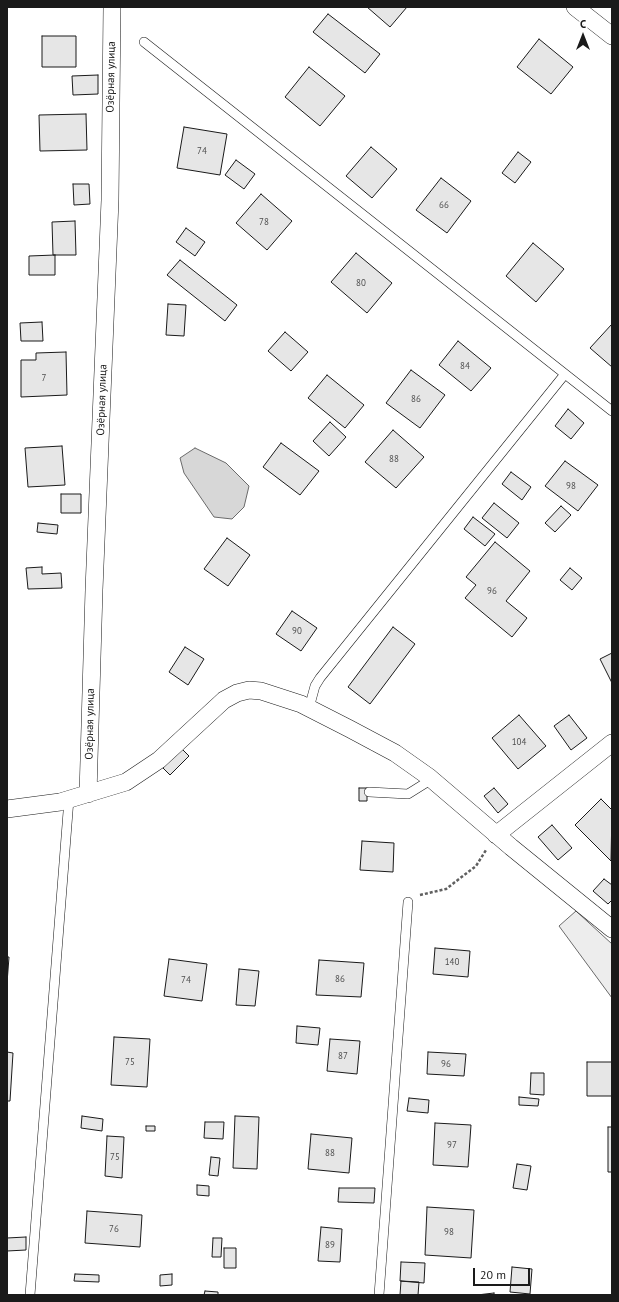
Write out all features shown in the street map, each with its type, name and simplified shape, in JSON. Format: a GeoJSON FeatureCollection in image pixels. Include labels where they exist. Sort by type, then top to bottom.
{"type":"FeatureCollection","features":[{"type":"Feature","properties":{"kind":"street","name":"Озёрная улица"},"geometry":{"type":"LineString","coordinates":[[88,794],[94,590],[110,200],[112,7]]}},
{"type":"Feature","properties":{"kind":"street"},"geometry":{"type":"LineString","coordinates":[[575,7],[612,36]]}},
{"type":"Feature","properties":{"kind":"street"},"geometry":{"type":"LineString","coordinates":[[7,810],[69,800],[126,782],[159,760],[224,700],[237,692],[248,690],[261,691],[309,708],[395,753],[432,779],[496,835],[612,930]]}},
{"type":"Feature","properties":{"kind":"street"},"geometry":{"type":"LineString","coordinates":[[496,835],[612,743]]}},
{"type":"Feature","properties":{"kind":"lane"},"geometry":{"type":"LineString","coordinates":[[144,42],[612,411]]}},
{"type":"Feature","properties":{"kind":"lane"},"geometry":{"type":"LineString","coordinates":[[309,708],[315,686],[320,678],[565,374]]}},
{"type":"Feature","properties":{"kind":"lane"},"geometry":{"type":"LineString","coordinates":[[369,792],[408,794],[432,779]]}},
{"type":"Feature","properties":{"kind":"lane"},"geometry":{"type":"LineString","coordinates":[[30,1295],[69,800]]}},
{"type":"Feature","properties":{"kind":"lane"},"geometry":{"type":"LineString","coordinates":[[379,1295],[408,902]]}},
{"type":"Feature","properties":{"kind":"path"},"geometry":{"type":"LineString","coordinates":[[408,902],[423,894],[446,889],[476,866],[496,835]]}},
{"type":"Feature","properties":{"kind":"shaded area"},"geometry":{"type":"Polygon","coordinates":[[[195,448],[226,463],[249,486],[244,507],[232,519],[214,517],[184,473],[180,458],[195,448]]]}},
{"type":"Feature","properties":{"kind":"shaded area"},"geometry":{"type":"Polygon","coordinates":[[[576,911],[612,944],[612,998],[559,926],[576,911]]]}},
{"type":"Feature","properties":{"kind":"building"},"geometry":{"type":"Polygon","coordinates":[[[367,7],[407,7],[390,27],[367,7]]]}},
{"type":"Feature","properties":{"kind":"building"},"geometry":{"type":"Polygon","coordinates":[[[328,14],[380,54],[365,73],[313,32],[328,14]]]}},
{"type":"Feature","properties":{"kind":"building"},"geometry":{"type":"Polygon","coordinates":[[[42,36],[76,36],[76,67],[42,67],[42,36]]]}},
{"type":"Feature","properties":{"kind":"building"},"geometry":{"type":"Polygon","coordinates":[[[539,39],[573,67],[551,94],[517,67],[539,39]]]}},
{"type":"Feature","properties":{"kind":"building"},"geometry":{"type":"Polygon","coordinates":[[[309,67],[345,96],[320,126],[285,97],[309,67]]]}},
{"type":"Feature","properties":{"kind":"building"},"geometry":{"type":"Polygon","coordinates":[[[98,75],[98,94],[73,95],[72,76],[98,75]]]}},
{"type":"Feature","properties":{"kind":"building"},"geometry":{"type":"Polygon","coordinates":[[[86,114],[87,150],[40,151],[39,115],[86,114]]]}},
{"type":"Feature","properties":{"kind":"building"},"geometry":{"type":"Polygon","coordinates":[[[184,127],[227,134],[220,175],[177,168],[184,127]]]}},
{"type":"Feature","properties":{"kind":"building"},"geometry":{"type":"Polygon","coordinates":[[[371,147],[397,169],[372,198],[346,176],[371,147]]]}},
{"type":"Feature","properties":{"kind":"building"},"geometry":{"type":"Polygon","coordinates":[[[518,152],[531,162],[515,183],[502,173],[518,152]]]}},
{"type":"Feature","properties":{"kind":"building"},"geometry":{"type":"Polygon","coordinates":[[[236,160],[255,174],[244,189],[225,175],[236,160]]]}},
{"type":"Feature","properties":{"kind":"building"},"geometry":{"type":"Polygon","coordinates":[[[441,178],[471,201],[447,233],[416,210],[441,178]]]}},
{"type":"Feature","properties":{"kind":"building"},"geometry":{"type":"Polygon","coordinates":[[[73,184],[89,184],[90,204],[74,205],[73,184]]]}},
{"type":"Feature","properties":{"kind":"building"},"geometry":{"type":"Polygon","coordinates":[[[261,194],[292,221],[267,250],[236,223],[261,194]]]}},
{"type":"Feature","properties":{"kind":"building"},"geometry":{"type":"Polygon","coordinates":[[[75,221],[76,255],[53,255],[52,222],[75,221]]]}},
{"type":"Feature","properties":{"kind":"building"},"geometry":{"type":"Polygon","coordinates":[[[186,228],[205,242],[195,256],[176,242],[186,228]]]}},
{"type":"Feature","properties":{"kind":"building"},"geometry":{"type":"Polygon","coordinates":[[[533,243],[564,269],[536,302],[506,276],[533,243]]]}},
{"type":"Feature","properties":{"kind":"building"},"geometry":{"type":"Polygon","coordinates":[[[356,253],[392,283],[367,313],[331,282],[356,253]]]}},
{"type":"Feature","properties":{"kind":"building"},"geometry":{"type":"Polygon","coordinates":[[[55,255],[55,275],[29,275],[29,256],[55,255]]]}},
{"type":"Feature","properties":{"kind":"building"},"geometry":{"type":"Polygon","coordinates":[[[180,260],[237,305],[225,321],[167,275],[180,260]]]}},
{"type":"Feature","properties":{"kind":"building"},"geometry":{"type":"Polygon","coordinates":[[[168,304],[186,305],[184,336],[166,335],[168,304]]]}},
{"type":"Feature","properties":{"kind":"building"},"geometry":{"type":"Polygon","coordinates":[[[42,322],[43,341],[21,341],[20,323],[42,322]]]}},
{"type":"Feature","properties":{"kind":"building"},"geometry":{"type":"Polygon","coordinates":[[[612,324],[612,367],[590,348],[612,324]]]}},
{"type":"Feature","properties":{"kind":"building"},"geometry":{"type":"Polygon","coordinates":[[[285,332],[308,352],[291,371],[268,351],[285,332]]]}},
{"type":"Feature","properties":{"kind":"building"},"geometry":{"type":"Polygon","coordinates":[[[458,341],[491,368],[471,391],[439,365],[458,341]]]}},
{"type":"Feature","properties":{"kind":"building"},"geometry":{"type":"Polygon","coordinates":[[[66,352],[67,395],[21,397],[21,360],[36,360],[36,353],[66,352]]]}},
{"type":"Feature","properties":{"kind":"building"},"geometry":{"type":"Polygon","coordinates":[[[411,370],[445,395],[420,428],[386,403],[411,370]]]}},
{"type":"Feature","properties":{"kind":"building"},"geometry":{"type":"Polygon","coordinates":[[[327,375],[364,405],[345,428],[308,398],[327,375]]]}},
{"type":"Feature","properties":{"kind":"building"},"geometry":{"type":"Polygon","coordinates":[[[568,409],[584,423],[571,439],[555,426],[568,409]]]}},
{"type":"Feature","properties":{"kind":"building"},"geometry":{"type":"Polygon","coordinates":[[[330,422],[346,437],[329,456],[313,441],[330,422]]]}},
{"type":"Feature","properties":{"kind":"building"},"geometry":{"type":"Polygon","coordinates":[[[393,430],[424,457],[396,488],[365,462],[393,430]]]}},
{"type":"Feature","properties":{"kind":"building"},"geometry":{"type":"Polygon","coordinates":[[[281,443],[319,471],[300,495],[263,467],[281,443]]]}},
{"type":"Feature","properties":{"kind":"building"},"geometry":{"type":"Polygon","coordinates":[[[62,446],[65,485],[28,487],[25,448],[62,446]]]}},
{"type":"Feature","properties":{"kind":"building"},"geometry":{"type":"Polygon","coordinates":[[[565,461],[598,485],[578,511],[545,486],[565,461]]]}},
{"type":"Feature","properties":{"kind":"building"},"geometry":{"type":"Polygon","coordinates":[[[511,472],[531,487],[522,500],[502,484],[511,472]]]}},
{"type":"Feature","properties":{"kind":"building"},"geometry":{"type":"Polygon","coordinates":[[[61,494],[81,494],[81,513],[61,513],[61,494]]]}},
{"type":"Feature","properties":{"kind":"building"},"geometry":{"type":"Polygon","coordinates":[[[494,503],[519,523],[507,538],[482,518],[494,503]]]}},
{"type":"Feature","properties":{"kind":"building"},"geometry":{"type":"Polygon","coordinates":[[[561,506],[571,515],[555,532],[545,523],[561,506]]]}},
{"type":"Feature","properties":{"kind":"building"},"geometry":{"type":"Polygon","coordinates":[[[473,517],[495,534],[485,546],[464,529],[473,517]]]}},
{"type":"Feature","properties":{"kind":"building"},"geometry":{"type":"Polygon","coordinates":[[[38,523],[58,525],[57,534],[37,532],[38,523]]]}},
{"type":"Feature","properties":{"kind":"building"},"geometry":{"type":"Polygon","coordinates":[[[227,538],[250,555],[228,586],[204,569],[227,538]]]}},
{"type":"Feature","properties":{"kind":"building"},"geometry":{"type":"Polygon","coordinates":[[[495,542],[530,571],[506,601],[527,618],[512,637],[465,598],[476,585],[466,577],[495,542]]]}},
{"type":"Feature","properties":{"kind":"building"},"geometry":{"type":"Polygon","coordinates":[[[42,567],[42,574],[61,573],[62,588],[28,589],[26,568],[42,567]]]}},
{"type":"Feature","properties":{"kind":"building"},"geometry":{"type":"Polygon","coordinates":[[[570,568],[582,578],[572,590],[560,580],[570,568]]]}},
{"type":"Feature","properties":{"kind":"building"},"geometry":{"type":"Polygon","coordinates":[[[292,611],[317,628],[301,651],[276,634],[292,611]]]}},
{"type":"Feature","properties":{"kind":"building"},"geometry":{"type":"Polygon","coordinates":[[[393,627],[415,644],[370,704],[348,687],[393,627]]]}},
{"type":"Feature","properties":{"kind":"building"},"geometry":{"type":"Polygon","coordinates":[[[185,647],[204,659],[188,685],[169,672],[185,647]]]}},
{"type":"Feature","properties":{"kind":"building"},"geometry":{"type":"Polygon","coordinates":[[[612,653],[612,683],[600,659],[612,653]]]}},
{"type":"Feature","properties":{"kind":"building"},"geometry":{"type":"Polygon","coordinates":[[[519,715],[546,746],[518,769],[492,738],[519,715]]]}},
{"type":"Feature","properties":{"kind":"building"},"geometry":{"type":"Polygon","coordinates":[[[569,715],[587,738],[571,750],[554,726],[569,715]]]}},
{"type":"Feature","properties":{"kind":"building"},"geometry":{"type":"Polygon","coordinates":[[[182,749],[189,756],[170,775],[163,768],[182,749]]]}},
{"type":"Feature","properties":{"kind":"building"},"geometry":{"type":"Polygon","coordinates":[[[359,788],[367,788],[367,801],[359,801],[359,788]]]}},
{"type":"Feature","properties":{"kind":"building"},"geometry":{"type":"Polygon","coordinates":[[[494,788],[508,804],[498,813],[484,796],[494,788]]]}},
{"type":"Feature","properties":{"kind":"building"},"geometry":{"type":"Polygon","coordinates":[[[601,799],[612,810],[611,861],[575,825],[601,799]]]}},
{"type":"Feature","properties":{"kind":"building"},"geometry":{"type":"Polygon","coordinates":[[[552,825],[572,848],[558,860],[538,837],[552,825]]]}},
{"type":"Feature","properties":{"kind":"building"},"geometry":{"type":"Polygon","coordinates":[[[362,841],[394,843],[393,872],[360,870],[362,841]]]}},
{"type":"Feature","properties":{"kind":"building"},"geometry":{"type":"Polygon","coordinates":[[[604,879],[612,885],[612,900],[608,904],[593,891],[604,879]]]}},
{"type":"Feature","properties":{"kind":"building"},"geometry":{"type":"Polygon","coordinates":[[[435,948],[470,951],[468,977],[433,974],[435,948]]]}},
{"type":"Feature","properties":{"kind":"building"},"geometry":{"type":"Polygon","coordinates":[[[7,957],[9,957],[7,983],[7,957]]]}},
{"type":"Feature","properties":{"kind":"building"},"geometry":{"type":"Polygon","coordinates":[[[169,959],[207,964],[202,1001],[164,996],[169,959]]]}},
{"type":"Feature","properties":{"kind":"building"},"geometry":{"type":"Polygon","coordinates":[[[319,960],[364,963],[361,997],[316,995],[319,960]]]}},
{"type":"Feature","properties":{"kind":"building"},"geometry":{"type":"Polygon","coordinates":[[[239,969],[259,971],[255,1006],[236,1005],[239,969]]]}},
{"type":"Feature","properties":{"kind":"building"},"geometry":{"type":"Polygon","coordinates":[[[297,1026],[320,1028],[318,1045],[296,1043],[297,1026]]]}},
{"type":"Feature","properties":{"kind":"building"},"geometry":{"type":"Polygon","coordinates":[[[114,1037],[150,1039],[147,1087],[111,1085],[114,1037]]]}},
{"type":"Feature","properties":{"kind":"building"},"geometry":{"type":"Polygon","coordinates":[[[330,1039],[360,1041],[357,1074],[327,1071],[330,1039]]]}},
{"type":"Feature","properties":{"kind":"building"},"geometry":{"type":"Polygon","coordinates":[[[7,1052],[13,1053],[10,1101],[7,1101],[7,1052]]]}},
{"type":"Feature","properties":{"kind":"building"},"geometry":{"type":"Polygon","coordinates":[[[428,1052],[466,1054],[464,1076],[427,1074],[428,1052]]]}},
{"type":"Feature","properties":{"kind":"building"},"geometry":{"type":"Polygon","coordinates":[[[587,1062],[612,1062],[612,1096],[587,1096],[587,1062]]]}},
{"type":"Feature","properties":{"kind":"building"},"geometry":{"type":"Polygon","coordinates":[[[531,1073],[544,1073],[544,1095],[530,1094],[531,1073]]]}},
{"type":"Feature","properties":{"kind":"building"},"geometry":{"type":"Polygon","coordinates":[[[519,1097],[539,1099],[538,1106],[519,1105],[519,1097]]]}},
{"type":"Feature","properties":{"kind":"building"},"geometry":{"type":"Polygon","coordinates":[[[409,1098],[429,1100],[428,1113],[407,1111],[409,1098]]]}},
{"type":"Feature","properties":{"kind":"building"},"geometry":{"type":"Polygon","coordinates":[[[82,1116],[103,1119],[102,1131],[81,1128],[82,1116]]]}},
{"type":"Feature","properties":{"kind":"building"},"geometry":{"type":"Polygon","coordinates":[[[235,1116],[259,1117],[257,1169],[233,1168],[235,1116]]]}},
{"type":"Feature","properties":{"kind":"building"},"geometry":{"type":"Polygon","coordinates":[[[205,1122],[224,1122],[223,1139],[204,1138],[205,1122]]]}},
{"type":"Feature","properties":{"kind":"building"},"geometry":{"type":"Polygon","coordinates":[[[435,1123],[471,1125],[468,1167],[433,1165],[435,1123]]]}},
{"type":"Feature","properties":{"kind":"building"},"geometry":{"type":"Polygon","coordinates":[[[146,1126],[155,1126],[155,1131],[146,1131],[146,1126]]]}},
{"type":"Feature","properties":{"kind":"building"},"geometry":{"type":"Polygon","coordinates":[[[608,1127],[612,1127],[612,1172],[608,1172],[608,1127]]]}},
{"type":"Feature","properties":{"kind":"building"},"geometry":{"type":"Polygon","coordinates":[[[311,1134],[352,1138],[349,1173],[308,1169],[311,1134]]]}},
{"type":"Feature","properties":{"kind":"building"},"geometry":{"type":"Polygon","coordinates":[[[107,1136],[124,1137],[122,1178],[105,1176],[107,1136]]]}},
{"type":"Feature","properties":{"kind":"building"},"geometry":{"type":"Polygon","coordinates":[[[211,1157],[220,1158],[218,1176],[209,1175],[211,1157]]]}},
{"type":"Feature","properties":{"kind":"building"},"geometry":{"type":"Polygon","coordinates":[[[517,1164],[531,1166],[527,1190],[513,1188],[517,1164]]]}},
{"type":"Feature","properties":{"kind":"building"},"geometry":{"type":"Polygon","coordinates":[[[197,1185],[209,1186],[209,1196],[197,1195],[197,1185]]]}},
{"type":"Feature","properties":{"kind":"building"},"geometry":{"type":"Polygon","coordinates":[[[339,1188],[375,1188],[374,1203],[338,1202],[339,1188]]]}},
{"type":"Feature","properties":{"kind":"building"},"geometry":{"type":"Polygon","coordinates":[[[427,1207],[474,1210],[471,1258],[425,1255],[427,1207]]]}},
{"type":"Feature","properties":{"kind":"building"},"geometry":{"type":"Polygon","coordinates":[[[87,1211],[142,1215],[140,1247],[85,1243],[87,1211]]]}},
{"type":"Feature","properties":{"kind":"building"},"geometry":{"type":"Polygon","coordinates":[[[321,1227],[342,1229],[340,1262],[318,1261],[321,1227]]]}},
{"type":"Feature","properties":{"kind":"building"},"geometry":{"type":"Polygon","coordinates":[[[26,1237],[26,1250],[7,1251],[7,1238],[26,1237]]]}},
{"type":"Feature","properties":{"kind":"building"},"geometry":{"type":"Polygon","coordinates":[[[213,1238],[222,1238],[221,1257],[212,1257],[213,1238]]]}},
{"type":"Feature","properties":{"kind":"building"},"geometry":{"type":"Polygon","coordinates":[[[224,1248],[236,1248],[236,1268],[224,1268],[224,1248]]]}},
{"type":"Feature","properties":{"kind":"building"},"geometry":{"type":"Polygon","coordinates":[[[401,1262],[425,1263],[424,1283],[400,1281],[401,1262]]]}},
{"type":"Feature","properties":{"kind":"building"},"geometry":{"type":"Polygon","coordinates":[[[512,1267],[532,1269],[530,1294],[510,1292],[512,1267]]]}},
{"type":"Feature","properties":{"kind":"building"},"geometry":{"type":"Polygon","coordinates":[[[75,1274],[99,1275],[99,1282],[74,1281],[75,1274]]]}},
{"type":"Feature","properties":{"kind":"building"},"geometry":{"type":"Polygon","coordinates":[[[172,1274],[172,1285],[160,1286],[160,1275],[172,1274]]]}},
{"type":"Feature","properties":{"kind":"building"},"geometry":{"type":"Polygon","coordinates":[[[401,1281],[419,1282],[418,1295],[400,1295],[401,1281]]]}},
{"type":"Feature","properties":{"kind":"building"},"geometry":{"type":"Polygon","coordinates":[[[205,1291],[218,1292],[218,1295],[204,1295],[205,1291]]]}},
{"type":"Feature","properties":{"kind":"building"},"geometry":{"type":"Polygon","coordinates":[[[494,1293],[494,1295],[477,1295],[494,1293]]]}}]}
